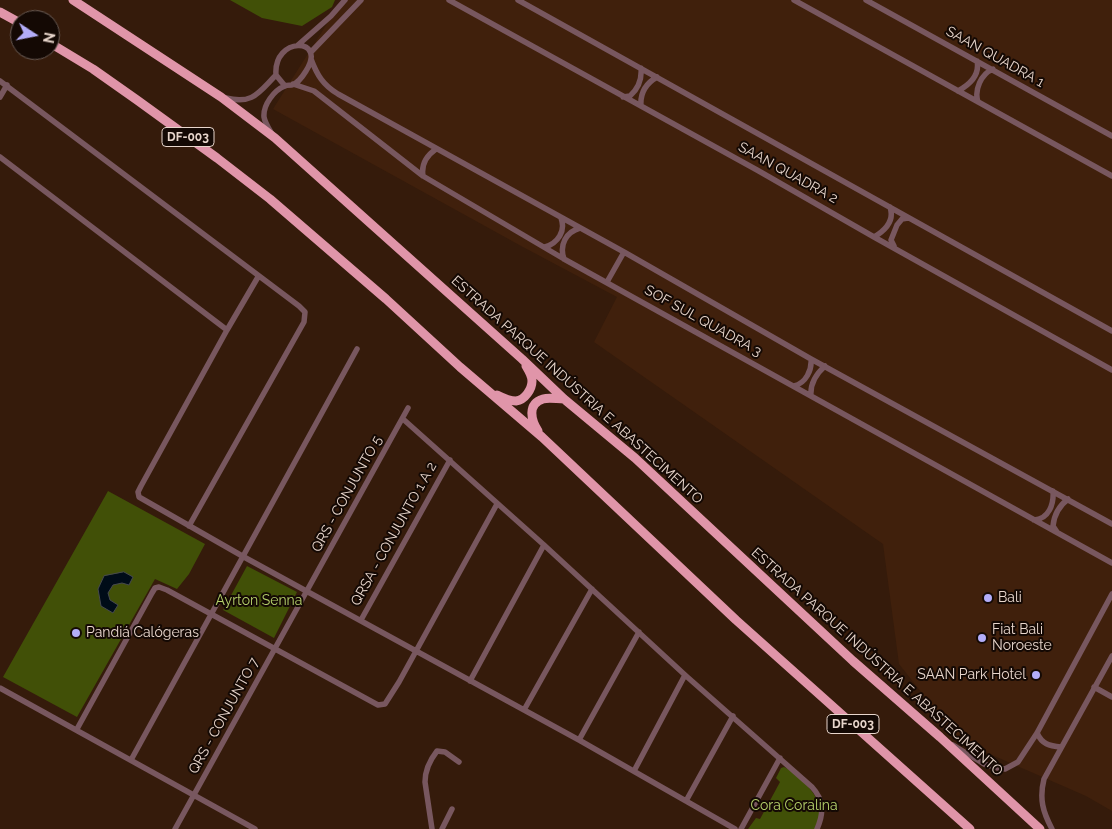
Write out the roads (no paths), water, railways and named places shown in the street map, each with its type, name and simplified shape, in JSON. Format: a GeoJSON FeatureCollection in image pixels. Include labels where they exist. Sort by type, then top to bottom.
{"type":"FeatureCollection","features":[{"type":"Feature","properties":{"kind":"highway","name":"ESTRADA PARQUE INDÚSTRIA E ABASTECIMENTO"},"geometry":{"type":"LineString","coordinates":[[73,0],[221,96],[275,138],[522,359],[564,400],[635,458],[853,661],[940,737],[1040,829]]}},
{"type":"Feature","properties":{"kind":"highway","name":"DF-003"},"geometry":{"type":"LineString","coordinates":[[60,49],[130,95],[270,199],[542,437],[736,620],[970,829]]}},
{"type":"Feature","properties":{"kind":"highway"},"geometry":{"type":"LineString","coordinates":[[492,393],[514,401],[526,396],[532,386],[532,380],[522,359]]}},
{"type":"Feature","properties":{"kind":"highway"},"geometry":{"type":"LineString","coordinates":[[542,437],[532,421],[531,414],[534,407],[544,399],[564,400]]}},
{"type":"Feature","properties":{"kind":"street"},"geometry":{"type":"LineString","coordinates":[[298,45],[331,16],[345,0]]}},
{"type":"Feature","properties":{"kind":"street"},"geometry":{"type":"LineString","coordinates":[[275,138],[266,124],[265,113],[270,99],[285,86],[293,84],[305,74],[311,56],[362,0]]}},
{"type":"Feature","properties":{"kind":"street","name":"SAAN QUADRA 2"},"geometry":{"type":"LineString","coordinates":[[450,0],[790,188],[1112,370]]}},
{"type":"Feature","properties":{"kind":"street"},"geometry":{"type":"LineString","coordinates":[[518,0],[1112,331]]}},
{"type":"Feature","properties":{"kind":"street"},"geometry":{"type":"LineString","coordinates":[[794,0],[1112,176]]}},
{"type":"Feature","properties":{"kind":"street","name":"SAAN QUADRA 1"},"geometry":{"type":"LineString","coordinates":[[866,0],[1112,136]]}},
{"type":"Feature","properties":{"kind":"street"},"geometry":{"type":"LineString","coordinates":[[285,86],[276,75],[276,64],[280,57],[293,45],[307,48],[318,77],[329,89],[624,252],[811,359],[1068,498],[1112,524]]}},
{"type":"Feature","properties":{"kind":"street"},"geometry":{"type":"LineString","coordinates":[[958,91],[971,82],[978,67],[977,61]]}},
{"type":"Feature","properties":{"kind":"street"},"geometry":{"type":"LineString","coordinates":[[623,97],[630,96],[639,85],[641,68]]}},
{"type":"Feature","properties":{"kind":"street"},"geometry":{"type":"LineString","coordinates":[[978,102],[976,96],[979,84],[984,76],[993,70]]}},
{"type":"Feature","properties":{"kind":"street"},"geometry":{"type":"LineString","coordinates":[[221,96],[240,101],[252,98],[276,75]]}},
{"type":"Feature","properties":{"kind":"street"},"geometry":{"type":"LineString","coordinates":[[641,106],[644,90],[651,80],[657,77]]}},
{"type":"Feature","properties":{"kind":"street"},"geometry":{"type":"LineString","coordinates":[[0,81],[303,310],[304,322],[189,526]]}},
{"type":"Feature","properties":{"kind":"street","name":"SOF SUL QUADRA 3"},"geometry":{"type":"LineString","coordinates":[[293,84],[314,90],[423,176],[564,259],[1112,563]]}},
{"type":"Feature","properties":{"kind":"street"},"geometry":{"type":"LineString","coordinates":[[0,97],[7,85]]}},
{"type":"Feature","properties":{"kind":"street"},"geometry":{"type":"LineString","coordinates":[[423,176],[424,162],[430,153],[436,149]]}},
{"type":"Feature","properties":{"kind":"street"},"geometry":{"type":"LineString","coordinates":[[0,157],[227,330]]}},
{"type":"Feature","properties":{"kind":"street"},"geometry":{"type":"LineString","coordinates":[[874,237],[888,225],[892,212],[890,207]]}},
{"type":"Feature","properties":{"kind":"street"},"geometry":{"type":"LineString","coordinates":[[545,247],[556,242],[563,224],[561,218]]}},
{"type":"Feature","properties":{"kind":"street"},"geometry":{"type":"LineString","coordinates":[[895,248],[892,243],[892,236],[902,219],[908,218]]}},
{"type":"Feature","properties":{"kind":"street"},"geometry":{"type":"LineString","coordinates":[[564,259],[561,248],[563,243],[572,231],[580,228]]}},
{"type":"Feature","properties":{"kind":"street"},"geometry":{"type":"LineString","coordinates":[[607,282],[624,252]]}},
{"type":"Feature","properties":{"kind":"street"},"geometry":{"type":"LineString","coordinates":[[258,277],[227,330],[138,495],[244,557],[579,740],[735,829]]}},
{"type":"Feature","properties":{"kind":"street"},"geometry":{"type":"LineString","coordinates":[[131,760],[357,349]]}},
{"type":"Feature","properties":{"kind":"street"},"geometry":{"type":"LineString","coordinates":[[794,386],[803,383],[812,365],[811,359]]}},
{"type":"Feature","properties":{"kind":"street"},"geometry":{"type":"LineString","coordinates":[[812,396],[812,384],[825,366]]}},
{"type":"Feature","properties":{"kind":"street","name":"QRS - CONJUNTO 5"},"geometry":{"type":"LineString","coordinates":[[275,649],[408,408]]}},
{"type":"Feature","properties":{"kind":"street"},"geometry":{"type":"LineString","coordinates":[[403,418],[812,787],[820,797],[823,808],[817,829]]}},
{"type":"Feature","properties":{"kind":"street","name":"QRSA - CONJUNTO 1 A 2"},"geometry":{"type":"LineString","coordinates":[[361,620],[450,460]]}},
{"type":"Feature","properties":{"kind":"street"},"geometry":{"type":"LineString","coordinates":[[1034,520],[1045,517],[1054,498],[1053,491]]}},
{"type":"Feature","properties":{"kind":"street"},"geometry":{"type":"LineString","coordinates":[[1058,533],[1053,526],[1055,515],[1062,503],[1068,498]]}},
{"type":"Feature","properties":{"kind":"street"},"geometry":{"type":"LineString","coordinates":[[77,730],[155,588],[159,587],[382,706],[386,703],[416,651],[497,504]]}},
{"type":"Feature","properties":{"kind":"street"},"geometry":{"type":"LineString","coordinates":[[470,680],[544,545]]}},
{"type":"Feature","properties":{"kind":"street"},"geometry":{"type":"LineString","coordinates":[[524,710],[592,589]]}},
{"type":"Feature","properties":{"kind":"street"},"geometry":{"type":"LineString","coordinates":[[940,737],[984,764],[1006,769],[1018,762],[1037,733],[1106,612],[1112,594]]}},
{"type":"Feature","properties":{"kind":"street"},"geometry":{"type":"LineString","coordinates":[[579,740],[639,632]]}},
{"type":"Feature","properties":{"kind":"street","name":"QRS - CONJUNTO 7"},"geometry":{"type":"LineString","coordinates":[[175,829],[275,649]]}},
{"type":"Feature","properties":{"kind":"street"},"geometry":{"type":"LineString","coordinates":[[1052,829],[1043,812],[1041,796],[1044,779],[1094,687],[1110,664],[1112,656]]}},
{"type":"Feature","properties":{"kind":"street"},"geometry":{"type":"LineString","coordinates":[[634,771],[685,674]]}},
{"type":"Feature","properties":{"kind":"street"},"geometry":{"type":"LineString","coordinates":[[1094,687],[1112,697]]}},
{"type":"Feature","properties":{"kind":"street"},"geometry":{"type":"LineString","coordinates":[[0,688],[256,829]]}},
{"type":"Feature","properties":{"kind":"street"},"geometry":{"type":"LineString","coordinates":[[686,801],[733,716]]}},
{"type":"Feature","properties":{"kind":"street"},"geometry":{"type":"LineString","coordinates":[[1037,733],[1043,742],[1052,747],[1061,747]]}},
{"type":"Feature","properties":{"kind":"street"},"geometry":{"type":"LineString","coordinates":[[432,829],[425,782],[429,762],[437,751],[442,751],[459,762]]}},
{"type":"Feature","properties":{"kind":"street"},"geometry":{"type":"LineString","coordinates":[[741,829],[780,758]]}},
{"type":"Feature","properties":{"kind":"street"},"geometry":{"type":"LineString","coordinates":[[442,829],[452,809]]}},
{"type":"Feature","properties":{"kind":"place","name":"Bali"},"geometry":{"type":"Point","coordinates":[988,598]}},
{"type":"Feature","properties":{"kind":"place","name":"Pandiá Calógeras"},"geometry":{"type":"Point","coordinates":[76,633]}},
{"type":"Feature","properties":{"kind":"place","name":"Fiat Bali Noroeste"},"geometry":{"type":"Point","coordinates":[982,638]}},
{"type":"Feature","properties":{"kind":"place","name":"SAAN Park Hotel"},"geometry":{"type":"Point","coordinates":[1036,675]}},
{"type":"Feature","properties":{"kind":"park label","name":"Ayrton Senna"},"geometry":{"type":"Point","coordinates":[259,601]}},
{"type":"Feature","properties":{"kind":"park label","name":"Cora Coralina"},"geometry":{"type":"Point","coordinates":[794,806]}}]}
